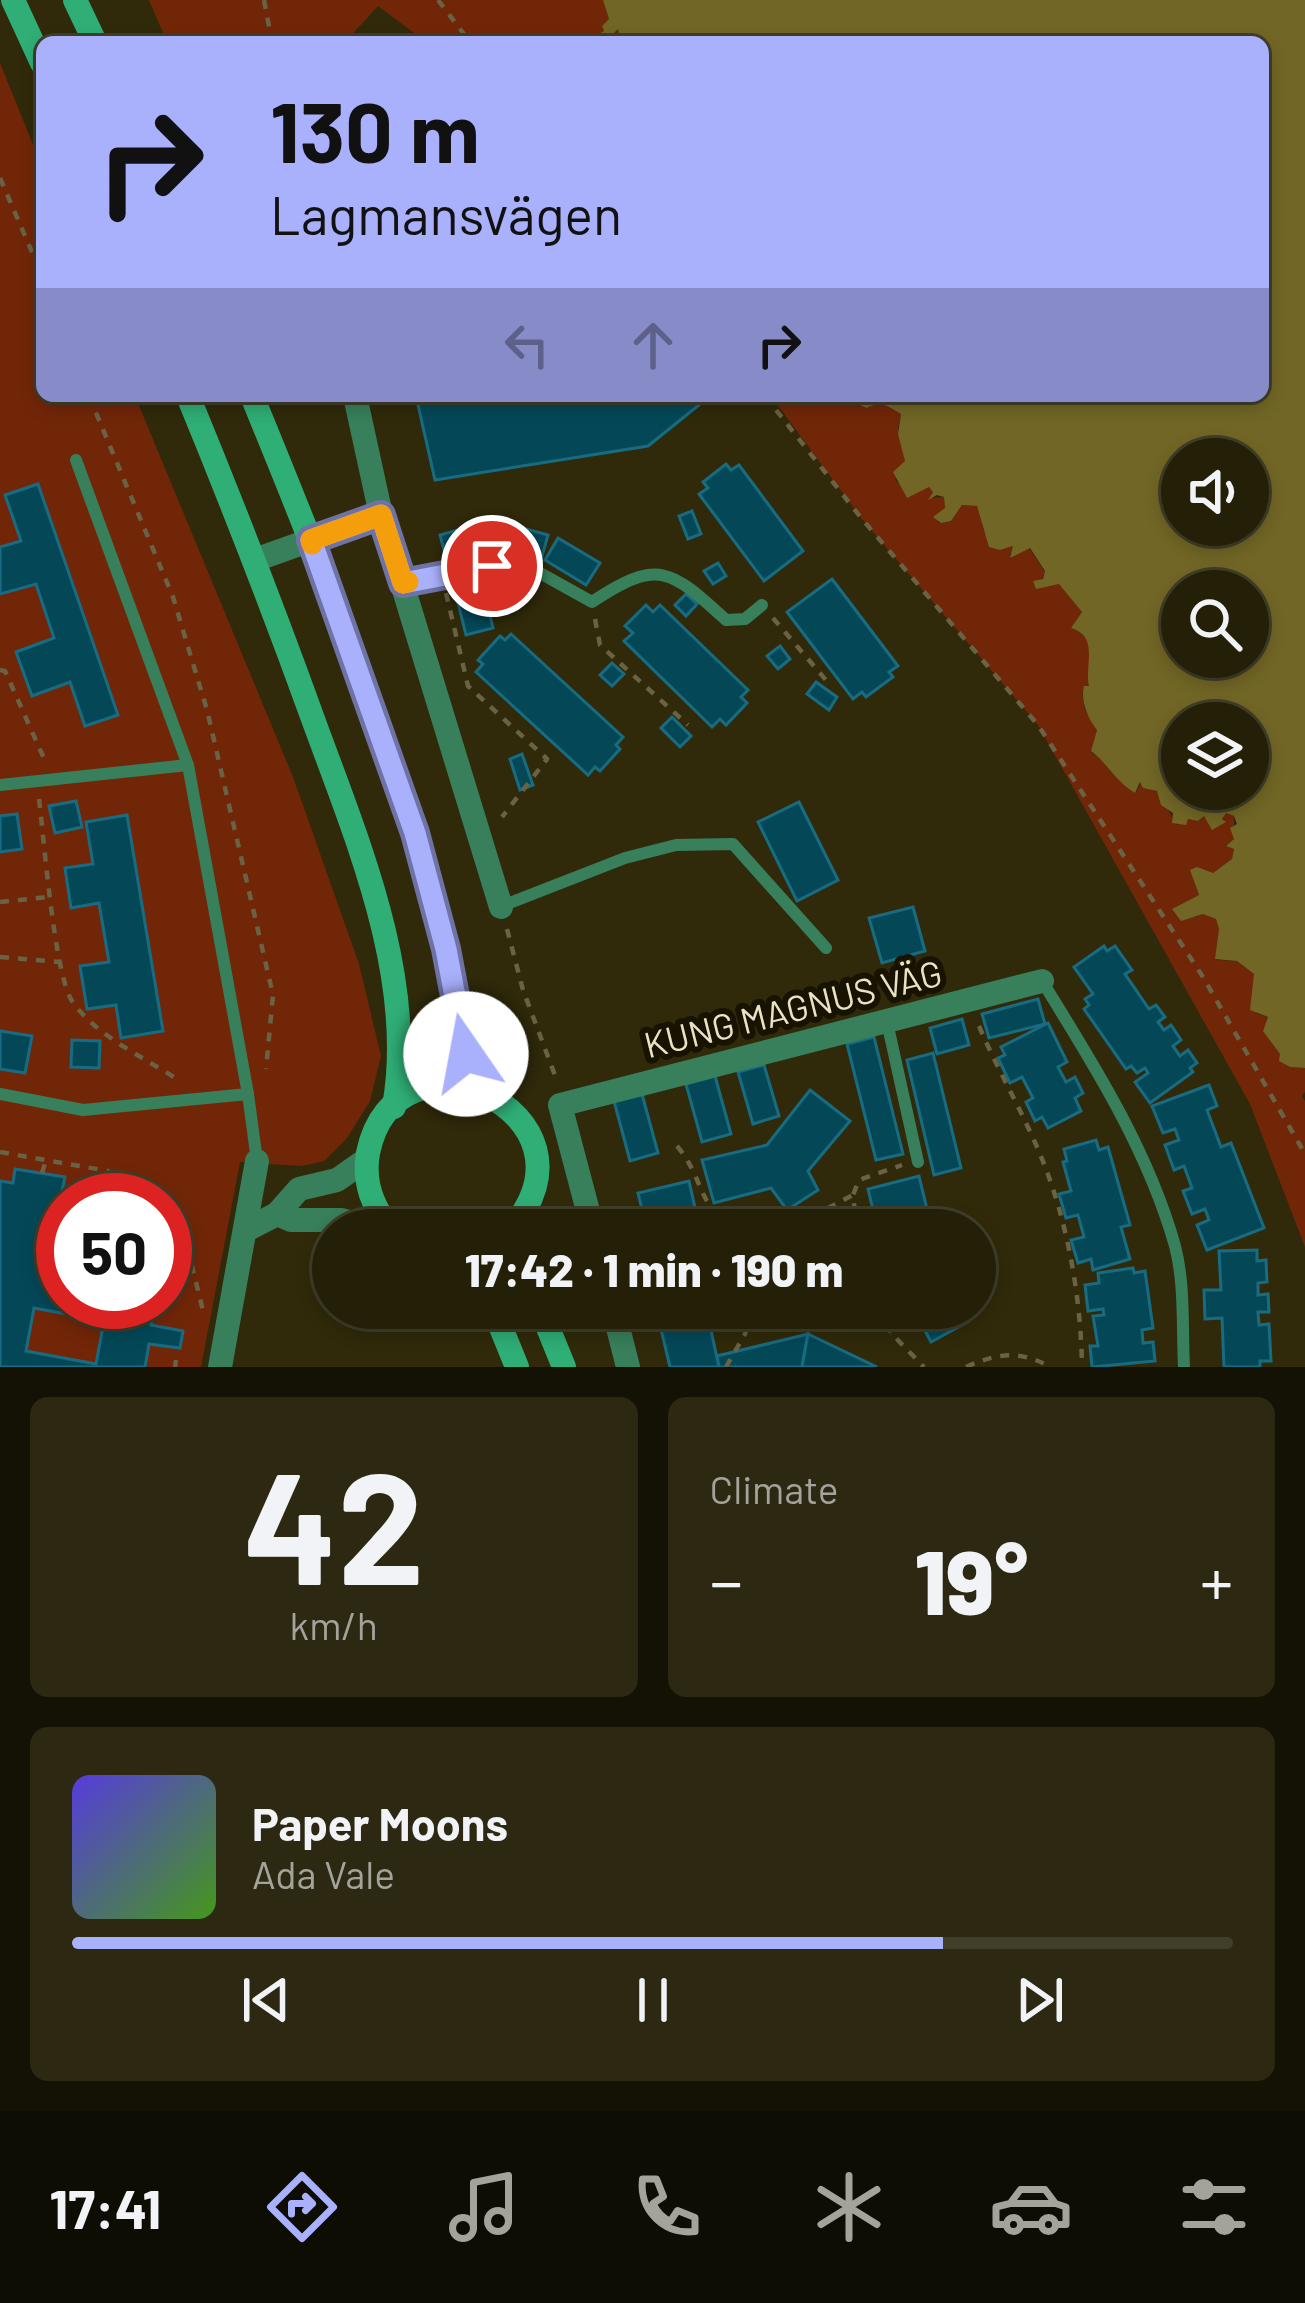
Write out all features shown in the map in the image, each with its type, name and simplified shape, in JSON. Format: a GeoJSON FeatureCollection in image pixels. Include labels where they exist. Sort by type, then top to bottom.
{"type":"FeatureCollection","features":[{"type":"Feature","properties":{"kind":"main road"},"geometry":{"type":"LineString","coordinates":[[13,0],[36,50]]}},
{"type":"Feature","properties":{"kind":"main road"},"geometry":{"type":"LineString","coordinates":[[75,0],[92,36]]}},
{"type":"Feature","properties":{"kind":"main road"},"geometry":{"type":"LineString","coordinates":[[190,402],[255,560],[358,844],[395,983],[402,1060],[394,1107]]}},
{"type":"Feature","properties":{"kind":"main road"},"geometry":{"type":"LineString","coordinates":[[254,402],[311,540],[415,833],[446,949],[466,1054],[476,1078],[522,1122],[536,1160],[536,1179],[525,1209]]}},
{"type":"Feature","properties":{"kind":"main road"},"geometry":{"type":"LineString","coordinates":[[378,1209],[372,1201],[367,1159],[381,1122],[394,1107],[431,1087],[452,1084],[493,1095]]}},
{"type":"Feature","properties":{"kind":"main road"},"geometry":{"type":"LineString","coordinates":[[502,1329],[518,1367]]}},
{"type":"Feature","properties":{"kind":"main road"},"geometry":{"type":"LineString","coordinates":[[549,1329],[564,1367]]}},
{"type":"Feature","properties":{"kind":"street"},"geometry":{"type":"LineString","coordinates":[[356,402],[381,515],[501,907]]}},
{"type":"Feature","properties":{"kind":"street"},"geometry":{"type":"LineString","coordinates":[[255,560],[381,515]]}},
{"type":"Feature","properties":{"kind":"street","name":"KUNG MAGNUS VÄG"},"geometry":{"type":"LineString","coordinates":[[567,1103],[1042,981]]}},
{"type":"Feature","properties":{"kind":"street"},"geometry":{"type":"LineString","coordinates":[[567,1103],[588,1209]]}},
{"type":"Feature","properties":{"kind":"street"},"geometry":{"type":"LineString","coordinates":[[246,1230],[277,1214],[299,1189],[337,1180],[367,1159]]}},
{"type":"Feature","properties":{"kind":"street"},"geometry":{"type":"LineString","coordinates":[[220,1367],[256,1161]]}},
{"type":"Feature","properties":{"kind":"street"},"geometry":{"type":"LineString","coordinates":[[277,1214],[312,1222]]}},
{"type":"Feature","properties":{"kind":"street"},"geometry":{"type":"LineString","coordinates":[[618,1329],[628,1367]]}},
{"type":"Feature","properties":{"kind":"lane"},"geometry":{"type":"LineString","coordinates":[[76,460],[188,765],[256,1161]]}},
{"type":"Feature","properties":{"kind":"lane"},"geometry":{"type":"LineString","coordinates":[[403,583],[492,566],[541,573],[592,602],[627,579],[650,573],[674,577],[726,620],[745,619],[762,605]]}},
{"type":"Feature","properties":{"kind":"lane"},"geometry":{"type":"LineString","coordinates":[[0,785],[188,765]]}},
{"type":"Feature","properties":{"kind":"lane"},"geometry":{"type":"LineString","coordinates":[[501,907],[625,858],[676,845],[734,844],[826,949]]}},
{"type":"Feature","properties":{"kind":"lane"},"geometry":{"type":"LineString","coordinates":[[1042,981],[1127,1124],[1153,1183],[1176,1250],[1184,1367]]}},
{"type":"Feature","properties":{"kind":"lane"},"geometry":{"type":"LineString","coordinates":[[887,1022],[918,1162]]}},
{"type":"Feature","properties":{"kind":"lane"},"geometry":{"type":"LineString","coordinates":[[0,1094],[82,1110],[248,1094]]}},
{"type":"Feature","properties":{"kind":"path"},"geometry":{"type":"LineString","coordinates":[[264,0],[271,36]]}},
{"type":"Feature","properties":{"kind":"path"},"geometry":{"type":"LineString","coordinates":[[438,0],[465,36]]}},
{"type":"Feature","properties":{"kind":"path"},"geometry":{"type":"LineString","coordinates":[[0,178],[36,261]]}},
{"type":"Feature","properties":{"kind":"path"},"geometry":{"type":"LineString","coordinates":[[771,402],[862,519],[1038,725],[1203,976],[1305,1154]]}},
{"type":"Feature","properties":{"kind":"path"},"geometry":{"type":"LineString","coordinates":[[442,575],[469,686],[547,759],[482,843]]}},
{"type":"Feature","properties":{"kind":"path"},"geometry":{"type":"LineString","coordinates":[[592,602],[599,645],[688,725]]}},
{"type":"Feature","properties":{"kind":"path"},"geometry":{"type":"LineString","coordinates":[[762,605],[831,686]]}},
{"type":"Feature","properties":{"kind":"path"},"geometry":{"type":"LineString","coordinates":[[0,670],[5,671],[41,745],[51,897],[71,1000],[107,1034],[207,1098]]}},
{"type":"Feature","properties":{"kind":"path"},"geometry":{"type":"LineString","coordinates":[[0,902],[51,897]]}},
{"type":"Feature","properties":{"kind":"path"},"geometry":{"type":"LineString","coordinates":[[501,907],[523,990],[567,1103]]}},
{"type":"Feature","properties":{"kind":"path"},"geometry":{"type":"LineString","coordinates":[[0,957],[61,962]]}},
{"type":"Feature","properties":{"kind":"path"},"geometry":{"type":"LineString","coordinates":[[971,1002],[1042,1158],[1079,1316],[1082,1367]]}},
{"type":"Feature","properties":{"kind":"path"},"geometry":{"type":"LineString","coordinates":[[676,1146],[693,1164],[710,1209]]}},
{"type":"Feature","properties":{"kind":"path"},"geometry":{"type":"LineString","coordinates":[[0,1152],[110,1173]]}},
{"type":"Feature","properties":{"kind":"path"},"geometry":{"type":"LineString","coordinates":[[42,1173],[46,1160]]}},
{"type":"Feature","properties":{"kind":"path"},"geometry":{"type":"LineString","coordinates":[[855,1209],[859,1180],[918,1162]]}},
{"type":"Feature","properties":{"kind":"path"},"geometry":{"type":"LineString","coordinates":[[827,1209],[854,1195]]}},
{"type":"Feature","properties":{"kind":"path"},"geometry":{"type":"LineString","coordinates":[[192,1261],[206,1326]]}},
{"type":"Feature","properties":{"kind":"path"},"geometry":{"type":"LineString","coordinates":[[726,1367],[746,1329]]}},
{"type":"Feature","properties":{"kind":"path"},"geometry":{"type":"LineString","coordinates":[[881,1329],[891,1333]]}},
{"type":"Feature","properties":{"kind":"path"},"geometry":{"type":"LineString","coordinates":[[889,1329],[924,1367]]}},
{"type":"Feature","properties":{"kind":"path"},"geometry":{"type":"LineString","coordinates":[[966,1367],[1000,1354],[1024,1354],[1050,1367]]}},
{"type":"Feature","properties":{"kind":"shaded area"},"geometry":{"type":"Polygon","coordinates":[[[149,0],[603,0],[609,19],[602,26],[605,36],[418,36],[378,6],[350,36],[164,36],[149,0]]]}},
{"type":"Feature","properties":{"kind":"shaded area"},"geometry":{"type":"Polygon","coordinates":[[[603,0],[1305,0],[1305,1068],[1279,1061],[1280,1054],[1263,1031],[1268,1017],[1250,1010],[1254,974],[1237,961],[1215,959],[1216,919],[1203,914],[1181,921],[1172,909],[1199,895],[1190,870],[1197,867],[1213,873],[1232,859],[1234,849],[1226,846],[1234,839],[1230,828],[1237,824],[1226,813],[1222,819],[1226,822],[1212,830],[1204,816],[1198,821],[1188,819],[1186,825],[1172,823],[1168,810],[1269,810],[1269,702],[1161,702],[1161,805],[1157,791],[1143,788],[1140,782],[1135,793],[1091,751],[1097,730],[1083,697],[1084,686],[1089,686],[1088,645],[1071,628],[1082,612],[1059,584],[1036,589],[1033,581],[1043,579],[1045,571],[1030,548],[1010,558],[1013,546],[989,547],[977,506],[962,505],[951,521],[941,523],[933,517],[945,508],[944,497],[928,500],[933,492],[929,487],[907,498],[893,472],[905,461],[898,434],[901,414],[883,405],[866,408],[854,402],[1269,402],[1269,36],[620,36],[618,29],[611,36],[597,35],[604,31],[602,26],[609,19],[603,0]]]}},
{"type":"Feature","properties":{"kind":"shaded area"},"geometry":{"type":"Polygon","coordinates":[[[0,63],[36,152],[36,402],[137,402],[293,777],[359,964],[381,1056],[370,1101],[347,1138],[324,1161],[302,1166],[240,1162],[201,1367],[0,1367],[0,63]]]}},
{"type":"Feature","properties":{"kind":"shaded area"},"geometry":{"type":"Polygon","coordinates":[[[775,402],[853,402],[865,408],[875,403],[901,414],[898,428],[905,461],[895,480],[906,497],[929,487],[933,491],[929,498],[944,497],[945,508],[937,521],[941,523],[951,521],[962,505],[977,506],[986,536],[994,545],[1000,550],[1014,546],[1009,556],[1029,548],[1045,572],[1041,580],[1046,586],[1060,584],[1082,612],[1071,628],[1085,637],[1090,651],[1089,686],[1082,693],[1085,710],[1097,730],[1091,752],[1136,793],[1141,782],[1143,788],[1157,791],[1161,810],[1168,810],[1177,825],[1203,816],[1225,821],[1226,813],[1234,816],[1234,839],[1226,846],[1234,849],[1232,859],[1213,873],[1193,879],[1199,895],[1174,908],[1216,919],[1216,960],[1237,961],[1254,974],[1256,1013],[1269,1018],[1263,1029],[1280,1061],[1305,1068],[1305,1247],[1250,1104],[1038,725],[862,519],[775,402]]]}},
{"type":"Feature","properties":{"kind":"building"},"geometry":{"type":"Polygon","coordinates":[[[417,402],[699,405],[648,446],[435,480],[417,402]]]}},
{"type":"Feature","properties":{"kind":"building"},"geometry":{"type":"Polygon","coordinates":[[[726,464],[731,470],[739,465],[803,551],[764,581],[699,494],[708,488],[703,482],[726,464]]]}},
{"type":"Feature","properties":{"kind":"building"},"geometry":{"type":"Polygon","coordinates":[[[38,484],[118,715],[85,726],[70,682],[32,696],[16,652],[54,638],[36,584],[0,594],[0,547],[21,541],[5,495],[38,484]]]}},
{"type":"Feature","properties":{"kind":"building"},"geometry":{"type":"Polygon","coordinates":[[[692,511],[701,534],[688,539],[679,516],[692,511]]]}},
{"type":"Feature","properties":{"kind":"building"},"geometry":{"type":"Polygon","coordinates":[[[486,522],[493,548],[447,561],[440,535],[486,522]]]}},
{"type":"Feature","properties":{"kind":"building"},"geometry":{"type":"Polygon","coordinates":[[[502,522],[548,535],[541,560],[495,548],[502,522]]]}},
{"type":"Feature","properties":{"kind":"building"},"geometry":{"type":"Polygon","coordinates":[[[558,538],[600,563],[586,585],[545,560],[558,538]]]}},
{"type":"Feature","properties":{"kind":"building"},"geometry":{"type":"Polygon","coordinates":[[[718,563],[726,576],[713,584],[704,571],[718,563]]]}},
{"type":"Feature","properties":{"kind":"building"},"geometry":{"type":"Polygon","coordinates":[[[832,579],[898,666],[889,672],[893,677],[866,697],[862,692],[853,699],[787,612],[832,579]]]}},
{"type":"Feature","properties":{"kind":"building"},"geometry":{"type":"Polygon","coordinates":[[[481,580],[493,628],[466,635],[454,587],[481,580]]]}},
{"type":"Feature","properties":{"kind":"building"},"geometry":{"type":"Polygon","coordinates":[[[686,594],[697,604],[686,616],[675,605],[686,594]]]}},
{"type":"Feature","properties":{"kind":"building"},"geometry":{"type":"Polygon","coordinates":[[[646,605],[653,612],[660,605],[748,690],[741,697],[747,703],[726,725],[720,719],[712,727],[624,641],[633,633],[625,626],[646,605]]]}},
{"type":"Feature","properties":{"kind":"building"},"geometry":{"type":"Polygon","coordinates":[[[511,634],[623,737],[616,745],[620,749],[600,771],[595,767],[588,775],[476,672],[483,664],[478,660],[500,636],[505,640],[511,634]]]}},
{"type":"Feature","properties":{"kind":"building"},"geometry":{"type":"Polygon","coordinates":[[[780,646],[790,659],[778,669],[767,656],[780,646]]]}},
{"type":"Feature","properties":{"kind":"building"},"geometry":{"type":"Polygon","coordinates":[[[612,663],[624,674],[612,686],[600,675],[612,663]]]}},
{"type":"Feature","properties":{"kind":"building"},"geometry":{"type":"Polygon","coordinates":[[[816,682],[837,697],[829,710],[807,694],[816,682]]]}},
{"type":"Feature","properties":{"kind":"building"},"geometry":{"type":"Polygon","coordinates":[[[672,717],[691,736],[680,747],[661,728],[672,717]]]}},
{"type":"Feature","properties":{"kind":"building"},"geometry":{"type":"Polygon","coordinates":[[[522,754],[533,785],[520,790],[510,759],[522,754]]]}},
{"type":"Feature","properties":{"kind":"building"},"geometry":{"type":"Polygon","coordinates":[[[76,801],[82,827],[55,833],[49,806],[76,801]]]}},
{"type":"Feature","properties":{"kind":"building"},"geometry":{"type":"Polygon","coordinates":[[[799,802],[838,880],[797,901],[758,822],[799,802]]]}},
{"type":"Feature","properties":{"kind":"building"},"geometry":{"type":"Polygon","coordinates":[[[17,814],[22,849],[0,852],[0,816],[17,814]]]}},
{"type":"Feature","properties":{"kind":"building"},"geometry":{"type":"Polygon","coordinates":[[[127,815],[163,1031],[121,1038],[116,1005],[87,1009],[80,966],[109,962],[99,903],[71,908],[65,868],[93,864],[86,822],[127,815]]]}},
{"type":"Feature","properties":{"kind":"building"},"geometry":{"type":"Polygon","coordinates":[[[913,907],[925,951],[882,963],[869,918],[913,907]]]}},
{"type":"Feature","properties":{"kind":"building"},"geometry":{"type":"Polygon","coordinates":[[[1104,946],[1107,951],[1115,946],[1132,970],[1125,974],[1149,1009],[1156,1005],[1165,1017],[1158,1022],[1164,1030],[1171,1025],[1181,1040],[1173,1046],[1180,1056],[1188,1050],[1197,1063],[1190,1068],[1193,1072],[1150,1103],[1135,1082],[1148,1073],[1145,1068],[1137,1073],[1131,1066],[1126,1069],[1084,1009],[1089,1005],[1085,999],[1093,994],[1074,967],[1104,946]]]}},
{"type":"Feature","properties":{"kind":"building"},"geometry":{"type":"Polygon","coordinates":[[[1038,999],[1045,1024],[989,1038],[982,1014],[1038,999]]]}},
{"type":"Feature","properties":{"kind":"building"},"geometry":{"type":"Polygon","coordinates":[[[962,1019],[969,1045],[937,1054],[930,1028],[962,1019]]]}},
{"type":"Feature","properties":{"kind":"building"},"geometry":{"type":"Polygon","coordinates":[[[1048,1023],[1067,1062],[1058,1067],[1066,1082],[1075,1077],[1083,1093],[1075,1098],[1081,1111],[1048,1128],[1042,1117],[1035,1121],[1026,1102],[1033,1098],[1022,1077],[1010,1083],[998,1058],[1005,1055],[1001,1047],[1048,1023]]]}},
{"type":"Feature","properties":{"kind":"building"},"geometry":{"type":"Polygon","coordinates":[[[0,1031],[32,1036],[25,1073],[0,1069],[0,1031]]]}},
{"type":"Feature","properties":{"kind":"building"},"geometry":{"type":"Polygon","coordinates":[[[874,1037],[903,1154],[876,1160],[847,1044],[874,1037]]]}},
{"type":"Feature","properties":{"kind":"building"},"geometry":{"type":"Polygon","coordinates":[[[72,1040],[100,1041],[99,1068],[71,1067],[72,1040]]]}},
{"type":"Feature","properties":{"kind":"building"},"geometry":{"type":"Polygon","coordinates":[[[933,1053],[961,1168],[934,1175],[907,1060],[933,1053]]]}},
{"type":"Feature","properties":{"kind":"building"},"geometry":{"type":"Polygon","coordinates":[[[764,1065],[779,1116],[753,1124],[738,1072],[764,1065]]]}},
{"type":"Feature","properties":{"kind":"building"},"geometry":{"type":"Polygon","coordinates":[[[715,1076],[731,1134],[702,1142],[686,1084],[715,1076]]]}},
{"type":"Feature","properties":{"kind":"building"},"geometry":{"type":"Polygon","coordinates":[[[1209,1085],[1217,1106],[1207,1110],[1221,1147],[1231,1143],[1264,1228],[1207,1250],[1197,1225],[1209,1220],[1205,1209],[1192,1214],[1183,1191],[1192,1188],[1184,1166],[1174,1170],[1165,1145],[1179,1140],[1175,1129],[1163,1133],[1152,1106],[1209,1085]]]}},
{"type":"Feature","properties":{"kind":"building"},"geometry":{"type":"Polygon","coordinates":[[[810,1090],[850,1121],[808,1171],[818,1190],[789,1209],[771,1188],[714,1203],[702,1160],[767,1145],[810,1090]]]}},
{"type":"Feature","properties":{"kind":"building"},"geometry":{"type":"Polygon","coordinates":[[[642,1094],[658,1153],[630,1161],[614,1101],[642,1094]]]}},
{"type":"Feature","properties":{"kind":"building"},"geometry":{"type":"Polygon","coordinates":[[[1096,1140],[1099,1150],[1108,1147],[1130,1225],[1121,1227],[1130,1259],[1093,1270],[1091,1259],[1078,1263],[1071,1240],[1084,1237],[1078,1215],[1066,1218],[1059,1194],[1071,1191],[1064,1149],[1096,1140]]]}},
{"type":"Feature","properties":{"kind":"building"},"geometry":{"type":"Polygon","coordinates":[[[15,1169],[40,1173],[36,1173],[36,1308],[26,1351],[96,1364],[103,1329],[183,1331],[180,1348],[149,1344],[145,1367],[0,1367],[0,1181],[13,1183],[15,1169]]]}},
{"type":"Feature","properties":{"kind":"building"},"geometry":{"type":"Polygon","coordinates":[[[919,1176],[927,1209],[873,1209],[868,1189],[919,1176]]]}},
{"type":"Feature","properties":{"kind":"building"},"geometry":{"type":"Polygon","coordinates":[[[689,1181],[695,1209],[642,1209],[638,1193],[689,1181]]]}},
{"type":"Feature","properties":{"kind":"building"},"geometry":{"type":"Polygon","coordinates":[[[1257,1250],[1257,1261],[1266,1260],[1267,1282],[1258,1283],[1258,1295],[1268,1294],[1269,1312],[1258,1312],[1259,1325],[1269,1324],[1271,1361],[1260,1361],[1260,1367],[1224,1367],[1222,1318],[1205,1319],[1204,1290],[1221,1290],[1219,1251],[1257,1250]]]}},
{"type":"Feature","properties":{"kind":"building"},"geometry":{"type":"Polygon","coordinates":[[[1133,1268],[1134,1273],[1145,1271],[1153,1328],[1142,1330],[1143,1343],[1153,1342],[1155,1361],[1092,1367],[1090,1346],[1098,1346],[1093,1316],[1104,1315],[1103,1309],[1088,1311],[1085,1285],[1099,1283],[1098,1273],[1133,1268]]]}},
{"type":"Feature","properties":{"kind":"building"},"geometry":{"type":"Polygon","coordinates":[[[661,1329],[711,1329],[719,1367],[670,1367],[661,1329]]]}},
{"type":"Feature","properties":{"kind":"building"},"geometry":{"type":"Polygon","coordinates":[[[924,1329],[955,1329],[931,1342],[924,1329]]]}},
{"type":"Feature","properties":{"kind":"building"},"geometry":{"type":"Polygon","coordinates":[[[808,1334],[802,1367],[719,1367],[717,1356],[808,1334]]]}},
{"type":"Feature","properties":{"kind":"building"},"geometry":{"type":"Polygon","coordinates":[[[808,1334],[877,1367],[802,1367],[808,1334]]]}},
{"type":"Feature","properties":{"kind":"slow traffic"},"geometry":{"type":"LineString","coordinates":[[312,544],[311,540],[381,515],[403,583],[408,582]]}},
{"type":"Feature","properties":{"kind":"route"},"geometry":{"type":"LineString","coordinates":[[466,1054],[446,949],[415,833],[311,540],[381,515],[403,583],[492,566]]}}]}
